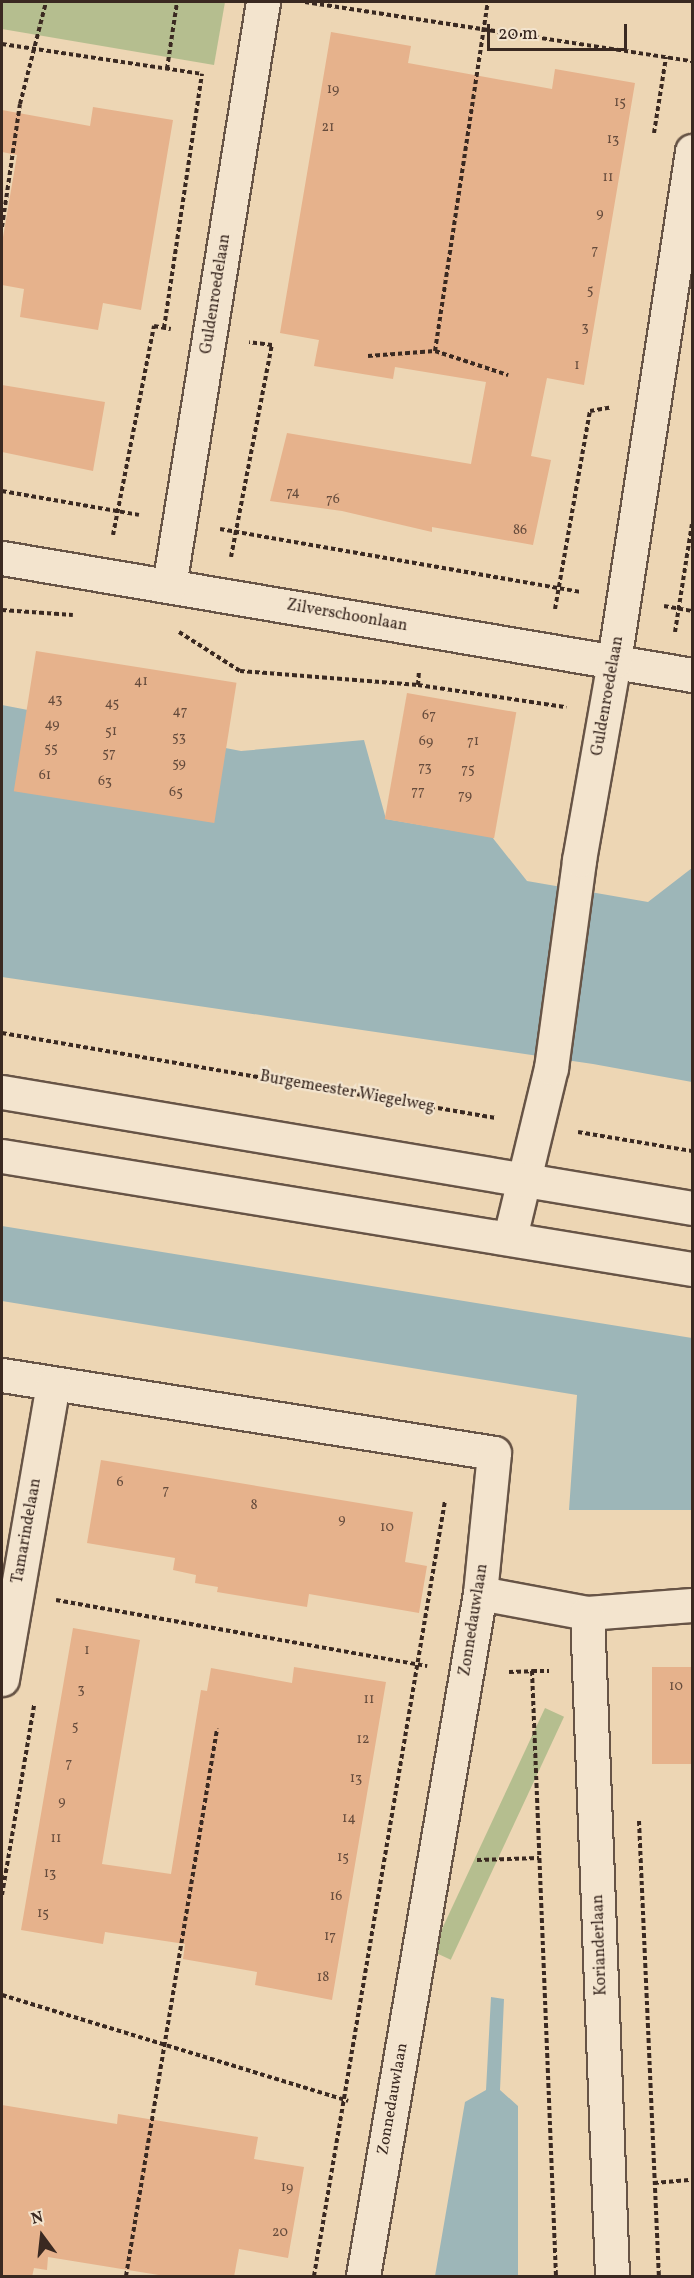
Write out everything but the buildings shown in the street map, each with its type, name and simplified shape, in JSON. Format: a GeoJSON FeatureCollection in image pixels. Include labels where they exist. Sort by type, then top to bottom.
{"type":"FeatureCollection","features":[{"type":"Feature","properties":{"kind":"street","name":"Guldenroedelaan"},"geometry":{"type":"LineString","coordinates":[[169,586],[263,2]]}},
{"type":"Feature","properties":{"kind":"street","name":"Guldenroedelaan"},"geometry":{"type":"LineString","coordinates":[[510,1237],[526,1178],[550,1068],[579,860],[624,600],[693,151]]}},
{"type":"Feature","properties":{"kind":"street","name":"Zilverschoonlaan"},"geometry":{"type":"LineString","coordinates":[[2,558],[693,675]]}},
{"type":"Feature","properties":{"kind":"street"},"geometry":{"type":"LineString","coordinates":[[2,1092],[526,1178],[693,1208]]}},
{"type":"Feature","properties":{"kind":"street"},"geometry":{"type":"LineString","coordinates":[[2,1156],[510,1237],[693,1269]]}},
{"type":"Feature","properties":{"kind":"street","name":"Zonnedauwlaan"},"geometry":{"type":"LineString","coordinates":[[2,1375],[494,1453],[480,1593],[363,2277]]}},
{"type":"Feature","properties":{"kind":"street","name":"Tamarindelaan"},"geometry":{"type":"LineString","coordinates":[[2,1679],[53,1384]]}},
{"type":"Feature","properties":{"kind":"street"},"geometry":{"type":"LineString","coordinates":[[480,1593],[587,1613],[693,1605]]}},
{"type":"Feature","properties":{"kind":"street","name":"Korianderlaan"},"geometry":{"type":"LineString","coordinates":[[587,1613],[612,2277]]}},
{"type":"Feature","properties":{"kind":"path"},"geometry":{"type":"LineString","coordinates":[[2,227],[20,104],[36,50],[46,2]]}},
{"type":"Feature","properties":{"kind":"path"},"geometry":{"type":"LineString","coordinates":[[167,69],[177,2]]}},
{"type":"Feature","properties":{"kind":"path"},"geometry":{"type":"LineString","coordinates":[[301,2],[693,61]]}},
{"type":"Feature","properties":{"kind":"path"},"geometry":{"type":"LineString","coordinates":[[435,351],[488,2]]}},
{"type":"Feature","properties":{"kind":"path"},"geometry":{"type":"LineString","coordinates":[[2,44],[250,82]]}},
{"type":"Feature","properties":{"kind":"path"},"geometry":{"type":"LineString","coordinates":[[164,328],[202,74]]}},
{"type":"Feature","properties":{"kind":"path"},"geometry":{"type":"LineString","coordinates":[[368,356],[435,351],[508,375]]}},
{"type":"Feature","properties":{"kind":"path"},"geometry":{"type":"LineString","coordinates":[[560,588],[590,411],[654,400]]}},
{"type":"Feature","properties":{"kind":"path"},"geometry":{"type":"LineString","coordinates":[[2,491],[693,611]]}},
{"type":"Feature","properties":{"kind":"path"},"geometry":{"type":"LineString","coordinates":[[676,608],[693,524]]}},
{"type":"Feature","properties":{"kind":"path"},"geometry":{"type":"LineString","coordinates":[[173,628],[240,671],[418,685],[605,713]]}},
{"type":"Feature","properties":{"kind":"path"},"geometry":{"type":"LineString","coordinates":[[418,685],[420,629]]}},
{"type":"Feature","properties":{"kind":"path","name":"Burgemeester Wiegelweg"},"geometry":{"type":"LineString","coordinates":[[2,1033],[693,1151]]}},
{"type":"Feature","properties":{"kind":"path"},"geometry":{"type":"LineString","coordinates":[[314,2277],[346,2101],[445,1498]]}},
{"type":"Feature","properties":{"kind":"path"},"geometry":{"type":"LineString","coordinates":[[16,1594],[466,1673],[532,1671],[556,2277]]}},
{"type":"Feature","properties":{"kind":"path"},"geometry":{"type":"LineString","coordinates":[[126,2277],[217,1729]]}},
{"type":"Feature","properties":{"kind":"path"},"geometry":{"type":"LineString","coordinates":[[639,1816],[659,2277]]}},
{"type":"Feature","properties":{"kind":"path"},"geometry":{"type":"LineString","coordinates":[[434,1861],[539,1858]]}},
{"type":"Feature","properties":{"kind":"path"},"geometry":{"type":"LineString","coordinates":[[2,1995],[390,2114]]}},
{"type":"Feature","properties":{"kind":"green space"},"geometry":{"type":"Polygon","coordinates":[[[2,2],[225,2],[214,65],[2,29],[2,2]]]}},
{"type":"Feature","properties":{"kind":"green space"},"geometry":{"type":"Polygon","coordinates":[[[545,1708],[564,1717],[451,1960],[432,1951],[545,1708]]]}},
{"type":"Feature","properties":{"kind":"water"},"geometry":{"type":"Polygon","coordinates":[[[2,705],[241,751],[364,740],[386,819],[492,837],[527,881],[648,902],[692,868],[692,1082],[593,1064],[2,977],[2,705]]]}},
{"type":"Feature","properties":{"kind":"water"},"geometry":{"type":"Polygon","coordinates":[[[2,1226],[692,1338],[692,1510],[569,1510],[577,1395],[2,1301],[2,1226]]]}},
{"type":"Feature","properties":{"kind":"water"},"geometry":{"type":"Polygon","coordinates":[[[491,1997],[504,1999],[500,2090],[518,2106],[518,2276],[435,2276],[465,2102],[486,2090],[491,1997]]]}}]}
